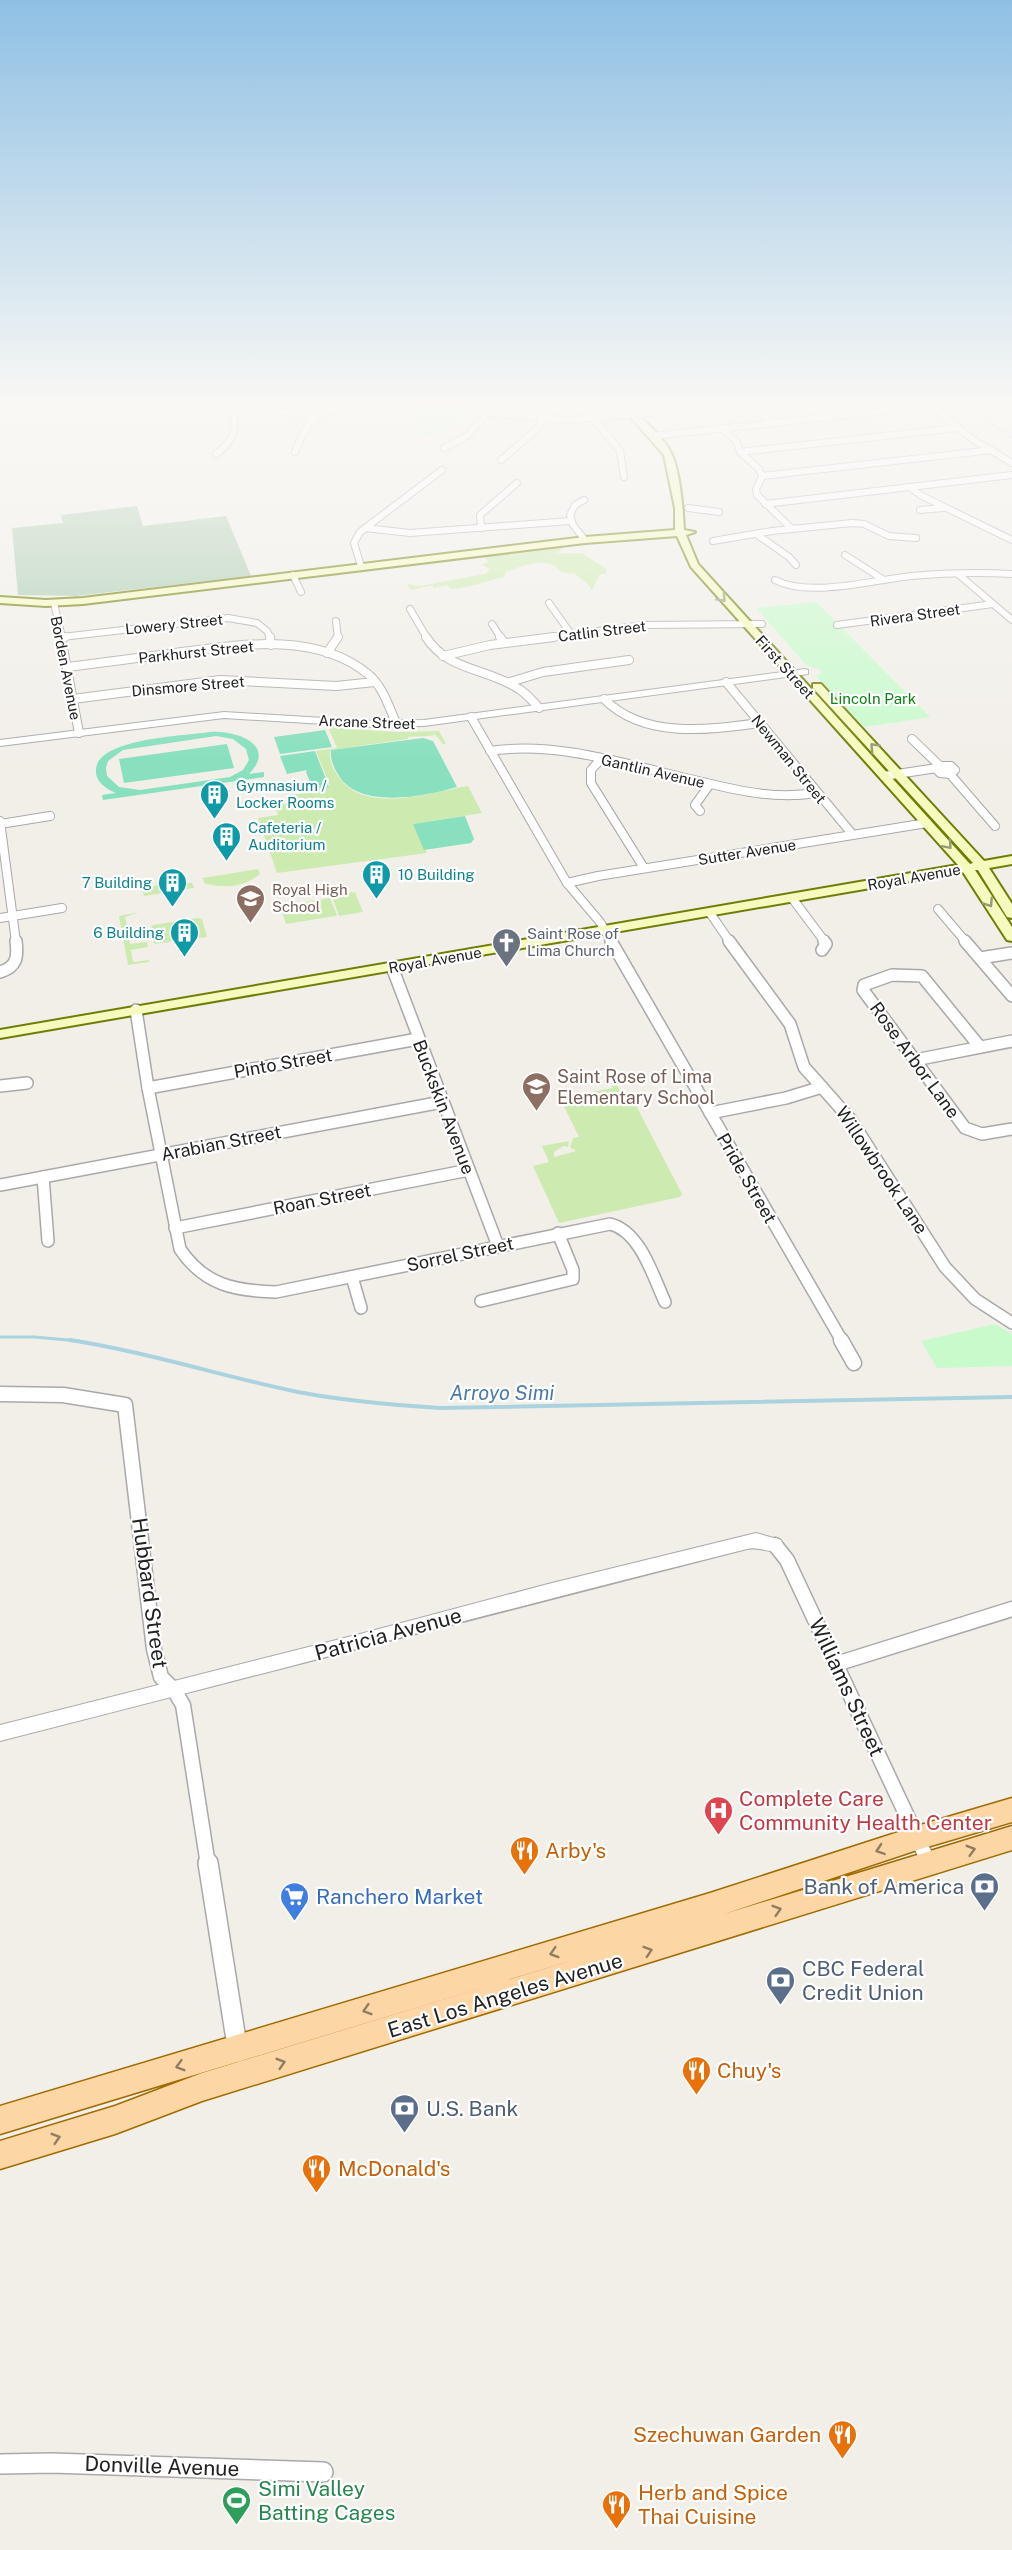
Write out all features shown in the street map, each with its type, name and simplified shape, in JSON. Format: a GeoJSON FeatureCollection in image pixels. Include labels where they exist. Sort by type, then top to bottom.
{"type":"FeatureCollection","features":[{"type":"Feature","properties":{"kind":"main road","name":"First Street"},"geometry":{"type":"LineString","coordinates":[[683,524],[694,565],[967,868],[1012,937]]}},
{"type":"Feature","properties":{"kind":"main road","name":"First Street"},"geometry":{"type":"LineString","coordinates":[[686,524],[685,532],[704,560],[902,776],[981,866],[1012,914]]}},
{"type":"Feature","properties":{"kind":"main road"},"geometry":{"type":"LineString","coordinates":[[0,600],[54,603],[585,540],[685,532]]}},
{"type":"Feature","properties":{"kind":"main road","name":"Royal Avenue"},"geometry":{"type":"LineString","coordinates":[[0,1034],[1012,860]]}},
{"type":"Feature","properties":{"kind":"main road","name":"East Los Angeles Avenue"},"geometry":{"type":"LineString","coordinates":[[0,2120],[584,1944],[1012,1810]]}},
{"type":"Feature","properties":{"kind":"main road","name":"East Los Angeles Avenue"},"geometry":{"type":"LineString","coordinates":[[0,2155],[115,2120],[202,2087],[1012,1838]]}},
{"type":"Feature","properties":{"kind":"main road"},"geometry":{"type":"LineString","coordinates":[[584,1944],[600,1966]]}},
{"type":"Feature","properties":{"kind":"street"},"geometry":{"type":"LineString","coordinates":[[361,566],[354,543],[370,524]]}},
{"type":"Feature","properties":{"kind":"street"},"geometry":{"type":"LineString","coordinates":[[481,524],[481,528]]}},
{"type":"Feature","properties":{"kind":"street"},"geometry":{"type":"LineString","coordinates":[[365,528],[410,533],[532,524]]}},
{"type":"Feature","properties":{"kind":"street"},"geometry":{"type":"LineString","coordinates":[[572,524],[585,540]]}},
{"type":"Feature","properties":{"kind":"street"},"geometry":{"type":"LineString","coordinates":[[787,524],[792,529]]}},
{"type":"Feature","properties":{"kind":"street"},"geometry":{"type":"LineString","coordinates":[[713,541],[792,529],[845,524]]}},
{"type":"Feature","properties":{"kind":"street"},"geometry":{"type":"LineString","coordinates":[[859,524],[889,536],[916,538]]}},
{"type":"Feature","properties":{"kind":"street"},"geometry":{"type":"LineString","coordinates":[[980,524],[1012,540]]}},
{"type":"Feature","properties":{"kind":"street"},"geometry":{"type":"LineString","coordinates":[[756,534],[789,557],[796,565]]}},
{"type":"Feature","properties":{"kind":"street"},"geometry":{"type":"LineString","coordinates":[[845,555],[884,580]]}},
{"type":"Feature","properties":{"kind":"street"},"geometry":{"type":"LineString","coordinates":[[775,580],[785,585],[820,587],[854,585],[910,576],[981,572],[1012,574]]}},
{"type":"Feature","properties":{"kind":"street"},"geometry":{"type":"LineString","coordinates":[[958,574],[1012,620]]}},
{"type":"Feature","properties":{"kind":"street"},"geometry":{"type":"LineString","coordinates":[[293,575],[301,592]]}},
{"type":"Feature","properties":{"kind":"street","name":"Borden Avenue"},"geometry":{"type":"LineString","coordinates":[[54,603],[79,733]]}},
{"type":"Feature","properties":{"kind":"street"},"geometry":{"type":"LineString","coordinates":[[549,603],[571,634]]}},
{"type":"Feature","properties":{"kind":"street","name":"Rivera Street"},"geometry":{"type":"LineString","coordinates":[[837,625],[993,604]]}},
{"type":"Feature","properties":{"kind":"street"},"geometry":{"type":"LineString","coordinates":[[410,609],[429,643],[443,657],[474,671],[510,682],[528,693],[539,708]]}},
{"type":"Feature","properties":{"kind":"street","name":"Lowery Street"},"geometry":{"type":"LineString","coordinates":[[62,637],[228,618],[248,620],[263,626],[270,634],[271,645]]}},
{"type":"Feature","properties":{"kind":"street"},"geometry":{"type":"LineString","coordinates":[[327,653],[339,638],[340,630],[336,621]]}},
{"type":"Feature","properties":{"kind":"street","name":"Catlin Street"},"geometry":{"type":"LineString","coordinates":[[443,657],[504,643],[667,623],[762,624]]}},
{"type":"Feature","properties":{"kind":"street"},"geometry":{"type":"LineString","coordinates":[[492,624],[504,643]]}},
{"type":"Feature","properties":{"kind":"street","name":"Parkhurst Street"},"geometry":{"type":"LineString","coordinates":[[68,667],[229,646],[271,645],[327,653],[356,665],[375,682],[397,725]]}},
{"type":"Feature","properties":{"kind":"street"},"geometry":{"type":"LineString","coordinates":[[510,682],[543,672],[629,660]]}},
{"type":"Feature","properties":{"kind":"street"},"geometry":{"type":"LineString","coordinates":[[465,679],[474,671]]}},
{"type":"Feature","properties":{"kind":"street","name":"Arcane Street"},"geometry":{"type":"LineString","coordinates":[[0,744],[224,715],[397,725],[805,672]]}},
{"type":"Feature","properties":{"kind":"street","name":"Dinsmore Street"},"geometry":{"type":"LineString","coordinates":[[73,699],[220,680],[336,686],[375,682]]}},
{"type":"Feature","properties":{"kind":"street","name":"Newman Street"},"geometry":{"type":"LineString","coordinates":[[726,682],[853,835]]}},
{"type":"Feature","properties":{"kind":"street"},"geometry":{"type":"LineString","coordinates":[[603,699],[610,708],[623,716],[669,727],[705,730],[759,723]]}},
{"type":"Feature","properties":{"kind":"street","name":"Pride Street"},"geometry":{"type":"LineString","coordinates":[[471,717],[567,883],[606,931],[854,1363]]}},
{"type":"Feature","properties":{"kind":"street"},"geometry":{"type":"LineString","coordinates":[[912,739],[939,769],[950,774],[995,826]]}},
{"type":"Feature","properties":{"kind":"street","name":"Gantlin Avenue"},"geometry":{"type":"LineString","coordinates":[[490,751],[515,747],[541,747],[768,796],[790,797],[816,793]]}},
{"type":"Feature","properties":{"kind":"street"},"geometry":{"type":"LineString","coordinates":[[601,759],[591,770],[591,783],[644,868]]}},
{"type":"Feature","properties":{"kind":"street"},"geometry":{"type":"LineString","coordinates":[[886,778],[939,769]]}},
{"type":"Feature","properties":{"kind":"street"},"geometry":{"type":"LineString","coordinates":[[700,812],[695,805],[710,784]]}},
{"type":"Feature","properties":{"kind":"street"},"geometry":{"type":"LineString","coordinates":[[0,972],[17,962],[18,956],[13,915],[3,869],[0,823],[50,816]]}},
{"type":"Feature","properties":{"kind":"street","name":"Sutter Avenue"},"geometry":{"type":"LineString","coordinates":[[567,883],[644,868],[927,823]]}},
{"type":"Feature","properties":{"kind":"street"},"geometry":{"type":"LineString","coordinates":[[792,898],[826,944],[822,950]]}},
{"type":"Feature","properties":{"kind":"street"},"geometry":{"type":"LineString","coordinates":[[0,918],[62,908]]}},
{"type":"Feature","properties":{"kind":"street"},"geometry":{"type":"LineString","coordinates":[[938,909],[1012,996]]}},
{"type":"Feature","properties":{"kind":"street","name":"Willowbrook Lane"},"geometry":{"type":"LineString","coordinates":[[710,913],[756,980],[781,1009],[789,1024],[804,1067],[851,1120],[956,1281],[975,1299],[1012,1323]]}},
{"type":"Feature","properties":{"kind":"street"},"geometry":{"type":"LineString","coordinates":[[980,958],[1012,953]]}},
{"type":"Feature","properties":{"kind":"street","name":"Buckskin Avenue"},"geometry":{"type":"LineString","coordinates":[[392,967],[498,1246]]}},
{"type":"Feature","properties":{"kind":"street","name":"Rose Arbor Lane"},"geometry":{"type":"LineString","coordinates":[[980,1047],[925,978],[917,974],[906,974],[878,979],[864,985],[864,990],[965,1128],[985,1135],[1012,1129]]}},
{"type":"Feature","properties":{"kind":"street"},"geometry":{"type":"LineString","coordinates":[[136,1010],[148,1088],[175,1228]]}},
{"type":"Feature","properties":{"kind":"street","name":"Pinto Street"},"geometry":{"type":"LineString","coordinates":[[148,1088],[418,1039]]}},
{"type":"Feature","properties":{"kind":"street"},"geometry":{"type":"LineString","coordinates":[[915,1060],[1012,1041]]}},
{"type":"Feature","properties":{"kind":"street"},"geometry":{"type":"LineString","coordinates":[[0,1086],[27,1083]]}},
{"type":"Feature","properties":{"kind":"street"},"geometry":{"type":"LineString","coordinates":[[710,1113],[786,1098],[822,1087]]}},
{"type":"Feature","properties":{"kind":"street","name":"Arabian Street"},"geometry":{"type":"LineString","coordinates":[[0,1185],[442,1102]]}},
{"type":"Feature","properties":{"kind":"street","name":"Roan Street"},"geometry":{"type":"LineString","coordinates":[[175,1228],[469,1170]]}},
{"type":"Feature","properties":{"kind":"street"},"geometry":{"type":"LineString","coordinates":[[43,1177],[48,1241]]}},
{"type":"Feature","properties":{"kind":"street","name":"Sorrel Street"},"geometry":{"type":"LineString","coordinates":[[175,1228],[180,1249],[185,1258],[200,1274],[211,1281],[253,1292],[276,1292],[610,1224],[628,1230],[665,1302]]}},
{"type":"Feature","properties":{"kind":"street"},"geometry":{"type":"LineString","coordinates":[[482,1301],[573,1279],[573,1270],[558,1233]]}},
{"type":"Feature","properties":{"kind":"street"},"geometry":{"type":"LineString","coordinates":[[352,1277],[361,1308]]}},
{"type":"Feature","properties":{"kind":"street","name":"Hubbard Street"},"geometry":{"type":"LineString","coordinates":[[0,1394],[27,1392],[89,1396],[125,1405],[154,1649],[160,1677],[174,1690],[183,1705],[242,2075]]}},
{"type":"Feature","properties":{"kind":"street","name":"Patricia Avenue"},"geometry":{"type":"LineString","coordinates":[[0,1733],[174,1690],[548,1591],[747,1542],[756,1540],[776,1545]]}},
{"type":"Feature","properties":{"kind":"street","name":"Williams Street"},"geometry":{"type":"LineString","coordinates":[[776,1545],[786,1560],[929,1863]]}},
{"type":"Feature","properties":{"kind":"street"},"geometry":{"type":"LineString","coordinates":[[836,1664],[1012,1609]]}},
{"type":"Feature","properties":{"kind":"street","name":"Donville Avenue"},"geometry":{"type":"LineString","coordinates":[[0,2464],[52,2463],[323,2472]]}},
{"type":"Feature","properties":{"kind":"green space"},"geometry":{"type":"Polygon","coordinates":[[[53,524],[142,524],[143,526],[229,524],[251,576],[76,596],[18,595],[12,528],[53,524]]]}},
{"type":"Feature","properties":{"kind":"green space"},"geometry":{"type":"Polygon","coordinates":[[[563,547],[558,553],[544,554],[582,553],[606,569],[606,573],[599,575],[592,591],[572,572],[572,574],[561,572],[550,564],[543,563],[520,567],[506,572],[504,577],[471,586],[451,589],[448,585],[433,588],[433,585],[411,590],[407,584],[420,586],[485,574],[491,569],[481,565],[488,562],[485,558],[479,557],[563,547]]]}},
{"type":"Feature","properties":{"kind":"green space","name":"Lincoln Park"},"geometry":{"type":"Polygon","coordinates":[[[816,602],[930,717],[864,727],[816,676],[821,673],[821,670],[806,665],[756,608],[816,602]]]}},
{"type":"Feature","properties":{"kind":"green space"},"geometry":{"type":"Polygon","coordinates":[[[328,727],[394,732],[439,731],[446,744],[443,744],[433,732],[434,735],[431,736],[408,737],[408,739],[330,750],[331,764],[338,776],[350,788],[364,795],[381,798],[417,796],[468,786],[482,813],[413,824],[427,853],[277,873],[258,818],[278,815],[273,800],[278,805],[296,803],[294,795],[330,786],[316,751],[337,748],[328,727]]]}},
{"type":"Feature","properties":{"kind":"green space"},"geometry":{"type":"Polygon","coordinates":[[[325,730],[332,747],[280,754],[274,737],[325,730]]]}},
{"type":"Feature","properties":{"kind":"green space"},"geometry":{"type":"Polygon","coordinates":[[[210,732],[241,736],[250,741],[259,754],[257,764],[249,774],[264,772],[264,777],[103,800],[102,795],[116,793],[102,784],[97,778],[96,770],[100,759],[111,751],[144,740],[210,732]],[[216,736],[123,750],[108,761],[107,776],[119,787],[140,790],[230,777],[243,770],[249,760],[246,749],[233,739],[216,736]]]}},
{"type":"Feature","properties":{"kind":"green space"},"geometry":{"type":"Polygon","coordinates":[[[423,738],[433,741],[457,787],[412,796],[377,797],[349,787],[339,776],[332,761],[331,750],[423,738]]]}},
{"type":"Feature","properties":{"kind":"green space"},"geometry":{"type":"Polygon","coordinates":[[[227,744],[234,768],[124,783],[119,759],[227,744]]]}},
{"type":"Feature","properties":{"kind":"green space"},"geometry":{"type":"Polygon","coordinates":[[[315,751],[329,787],[313,789],[307,770],[287,774],[280,756],[315,751]]]}},
{"type":"Feature","properties":{"kind":"green space"},"geometry":{"type":"Polygon","coordinates":[[[465,816],[474,839],[471,843],[424,850],[413,824],[465,816]]]}},
{"type":"Feature","properties":{"kind":"green space"},"geometry":{"type":"Polygon","coordinates":[[[258,869],[260,874],[247,882],[234,886],[204,883],[203,878],[258,869]]]}},
{"type":"Feature","properties":{"kind":"green space"},"geometry":{"type":"Polygon","coordinates":[[[176,882],[192,883],[194,888],[144,896],[142,888],[176,882]]]}},
{"type":"Feature","properties":{"kind":"green space"},"geometry":{"type":"Polygon","coordinates":[[[355,892],[363,912],[339,916],[332,896],[355,892]]]}},
{"type":"Feature","properties":{"kind":"green space"},"geometry":{"type":"Polygon","coordinates":[[[330,898],[337,915],[286,924],[280,906],[330,898]]]}},
{"type":"Feature","properties":{"kind":"green space"},"geometry":{"type":"Polygon","coordinates":[[[139,912],[125,917],[128,930],[143,926],[144,931],[128,934],[130,944],[147,942],[148,947],[131,950],[133,962],[149,960],[149,962],[128,965],[119,916],[139,912]]]}},
{"type":"Feature","properties":{"kind":"green space"},"geometry":{"type":"Polygon","coordinates":[[[202,919],[207,937],[154,944],[151,927],[153,925],[202,919]]]}},
{"type":"Feature","properties":{"kind":"green space"},"geometry":{"type":"Polygon","coordinates":[[[617,1085],[621,1093],[629,1092],[682,1194],[680,1197],[559,1223],[533,1166],[549,1162],[542,1146],[569,1141],[568,1147],[563,1146],[554,1152],[554,1157],[576,1151],[570,1147],[573,1138],[579,1137],[563,1104],[569,1103],[566,1097],[613,1088],[612,1086],[617,1085]]]}},
{"type":"Feature","properties":{"kind":"green space"},"geometry":{"type":"Polygon","coordinates":[[[995,1324],[1012,1334],[1012,1366],[937,1368],[921,1341],[995,1324]]]}},
{"type":"Feature","properties":{"kind":"waterway","name":"Arroyo Simi"},"geometry":{"type":"LineString","coordinates":[[0,1337],[72,1340]]}},
{"type":"Feature","properties":{"kind":"waterway","name":"Arroyo Simi"},"geometry":{"type":"LineString","coordinates":[[72,1340],[79,1341]]}},
{"type":"Feature","properties":{"kind":"waterway","name":"Arroyo Simi"},"geometry":{"type":"LineString","coordinates":[[72,1340],[127,1351],[298,1392],[333,1398],[440,1408],[1012,1397]]}},
{"type":"Feature","properties":{"kind":"place","name":"Gymnasium / Locker Rooms"},"geometry":{"type":"Point","coordinates":[215,820]}},
{"type":"Feature","properties":{"kind":"place","name":"Cafeteria / Auditorium"},"geometry":{"type":"Point","coordinates":[227,862]}},
{"type":"Feature","properties":{"kind":"place","name":"10 Building"},"geometry":{"type":"Point","coordinates":[377,900]}},
{"type":"Feature","properties":{"kind":"place","name":"7 Building"},"geometry":{"type":"Point","coordinates":[173,908]}},
{"type":"Feature","properties":{"kind":"place","name":"Royal High School"},"geometry":{"type":"Point","coordinates":[251,924]}},
{"type":"Feature","properties":{"kind":"place","name":"6 Building"},"geometry":{"type":"Point","coordinates":[185,958]}},
{"type":"Feature","properties":{"kind":"place","name":"Saint Rose of Lima Church"},"geometry":{"type":"Point","coordinates":[506,968]}},
{"type":"Feature","properties":{"kind":"place","name":"Saint Rose of Lima Elementary School"},"geometry":{"type":"Point","coordinates":[536,1112]}},
{"type":"Feature","properties":{"kind":"place","name":"Complete Care Community Health Center"},"geometry":{"type":"Point","coordinates":[718,1836]}},
{"type":"Feature","properties":{"kind":"place","name":"Arby's"},"geometry":{"type":"Point","coordinates":[524,1876]}},
{"type":"Feature","properties":{"kind":"place","name":"Bank of America"},"geometry":{"type":"Point","coordinates":[985,1912]}},
{"type":"Feature","properties":{"kind":"place","name":"Ranchero Market"},"geometry":{"type":"Point","coordinates":[295,1922]}},
{"type":"Feature","properties":{"kind":"place","name":"CBC Federal Credit Union"},"geometry":{"type":"Point","coordinates":[781,2006]}},
{"type":"Feature","properties":{"kind":"place","name":"Chuy's"},"geometry":{"type":"Point","coordinates":[696,2096]}},
{"type":"Feature","properties":{"kind":"place","name":"U.S. Bank"},"geometry":{"type":"Point","coordinates":[405,2134]}},
{"type":"Feature","properties":{"kind":"place","name":"McDonald's"},"geometry":{"type":"Point","coordinates":[317,2194]}},
{"type":"Feature","properties":{"kind":"place","name":"Szechuwan Garden"},"geometry":{"type":"Point","coordinates":[842,2460]}},
{"type":"Feature","properties":{"kind":"place","name":"Simi Valley Batting Cages"},"geometry":{"type":"Point","coordinates":[237,2526]}},
{"type":"Feature","properties":{"kind":"place","name":"Herb and Spice Thai Cuisine"},"geometry":{"type":"Point","coordinates":[617,2530]}}]}
